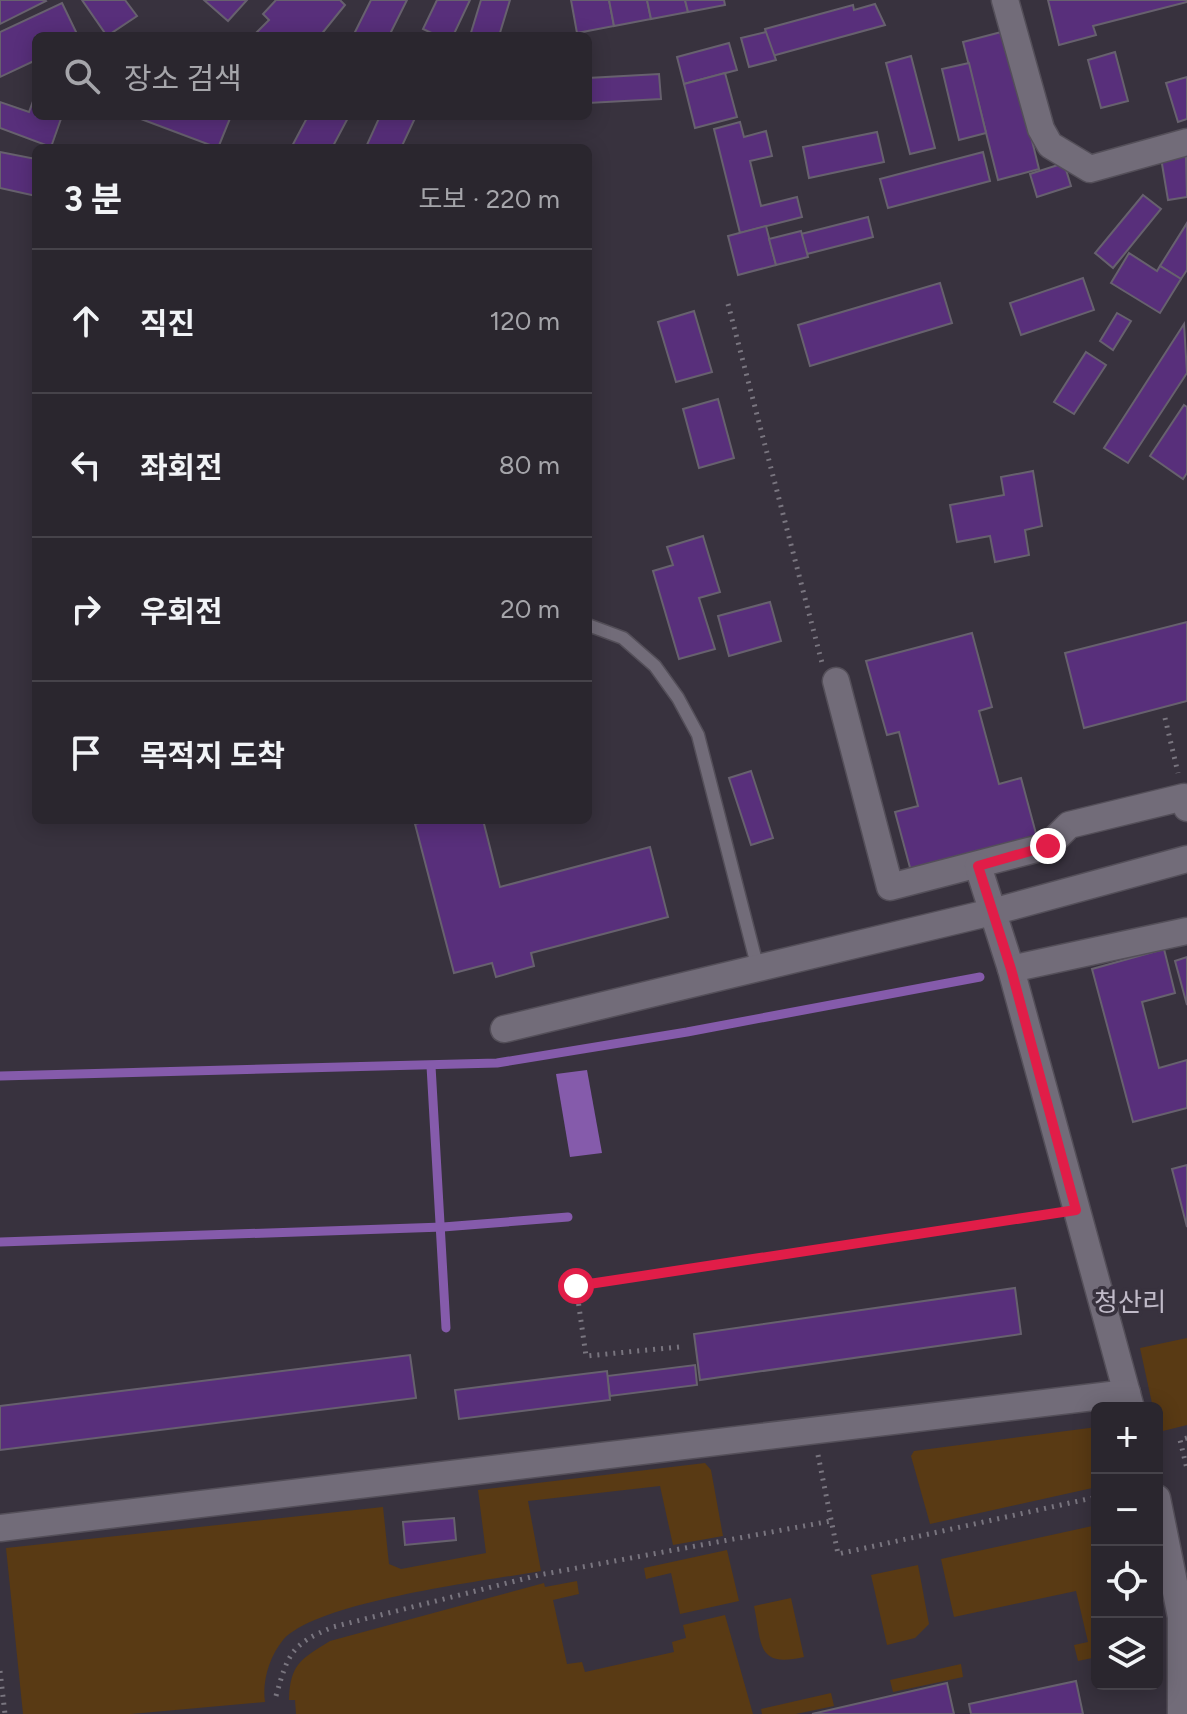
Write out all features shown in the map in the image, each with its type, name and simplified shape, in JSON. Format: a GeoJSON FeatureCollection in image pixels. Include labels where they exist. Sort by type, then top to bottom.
{"type":"FeatureCollection","features":[{"type":"Feature","properties":{"kind":"street"},"geometry":{"type":"LineString","coordinates":[[1005,0],[1041,129],[1050,145],[1090,169],[1187,142]]}},
{"type":"Feature","properties":{"kind":"street"},"geometry":{"type":"LineString","coordinates":[[836,681],[890,887],[1048,846],[1069,825],[1186,802]]}},
{"type":"Feature","properties":{"kind":"street"},"geometry":{"type":"LineString","coordinates":[[504,1029],[757,965],[992,912],[1187,859]]}},
{"type":"Feature","properties":{"kind":"street"},"geometry":{"type":"LineString","coordinates":[[0,1528],[813,1430],[1129,1400],[1011,969],[978,866]]}},
{"type":"Feature","properties":{"kind":"street"},"geometry":{"type":"LineString","coordinates":[[1011,969],[1187,931]]}},
{"type":"Feature","properties":{"kind":"street"},"geometry":{"type":"LineString","coordinates":[[1163,1528],[1181,1617],[1181,1714]]}},
{"type":"Feature","properties":{"kind":"lane"},"geometry":{"type":"LineString","coordinates":[[592,626],[623,638],[655,666],[678,698],[698,735],[757,965]]}},
{"type":"Feature","properties":{"kind":"path"},"geometry":{"type":"LineString","coordinates":[[728,304],[819,660],[836,681]]}},
{"type":"Feature","properties":{"kind":"path"},"geometry":{"type":"LineString","coordinates":[[1165,718],[1186,802]]}},
{"type":"Feature","properties":{"kind":"path"},"geometry":{"type":"LineString","coordinates":[[679,1347],[586,1356],[576,1286],[1076,1210]]}},
{"type":"Feature","properties":{"kind":"path"},"geometry":{"type":"LineString","coordinates":[[813,1430],[838,1554],[1091,1498]]}},
{"type":"Feature","properties":{"kind":"path"},"geometry":{"type":"LineString","coordinates":[[1187,1438],[1180,1440],[1187,1469]]}},
{"type":"Feature","properties":{"kind":"path"},"geometry":{"type":"LineString","coordinates":[[276,1696],[286,1662],[303,1639],[333,1627],[539,1575],[831,1521]]}},
{"type":"Feature","properties":{"kind":"path"},"geometry":{"type":"LineString","coordinates":[[0,1671],[5,1714]]}},
{"type":"Feature","properties":{"kind":"shaded area"},"geometry":{"type":"Polygon","coordinates":[[[587,1070],[602,1153],[570,1157],[556,1074],[587,1070]]]}},
{"type":"Feature","properties":{"kind":"shaded area"},"geometry":{"type":"Polygon","coordinates":[[[1187,1338],[1187,1425],[1163,1431],[1163,1402],[1152,1402],[1140,1348],[1187,1338]]]}},
{"type":"Feature","properties":{"kind":"shaded area"},"geometry":{"type":"Polygon","coordinates":[[[1091,1428],[1091,1488],[930,1524],[911,1456],[914,1451],[1091,1428]]]}},
{"type":"Feature","properties":{"kind":"shaded area"},"geometry":{"type":"Polygon","coordinates":[[[705,1463],[711,1470],[723,1536],[673,1545],[660,1486],[528,1501],[541,1571],[404,1595],[330,1614],[302,1626],[283,1640],[270,1662],[265,1702],[131,1714],[23,1714],[6,1548],[383,1507],[389,1564],[401,1569],[486,1553],[478,1490],[705,1463]]]}},
{"type":"Feature","properties":{"kind":"shaded area"},"geometry":{"type":"Polygon","coordinates":[[[1091,1526],[1091,1658],[1078,1661],[1074,1645],[1088,1642],[1076,1591],[954,1617],[941,1559],[1091,1526]]]}},
{"type":"Feature","properties":{"kind":"shaded area"},"geometry":{"type":"Polygon","coordinates":[[[727,1550],[739,1601],[680,1614],[671,1573],[646,1579],[644,1568],[727,1550]]]}},
{"type":"Feature","properties":{"kind":"shaded area"},"geometry":{"type":"Polygon","coordinates":[[[918,1565],[929,1624],[915,1638],[887,1645],[871,1575],[918,1565]]]}},
{"type":"Feature","properties":{"kind":"shaded area"},"geometry":{"type":"Polygon","coordinates":[[[577,1581],[579,1594],[553,1600],[567,1664],[582,1662],[585,1672],[674,1652],[672,1642],[686,1638],[683,1625],[725,1615],[753,1714],[296,1714],[295,1700],[289,1700],[292,1678],[299,1664],[330,1641],[544,1583],[545,1587],[577,1581]]]}},
{"type":"Feature","properties":{"kind":"shaded area"},"geometry":{"type":"Polygon","coordinates":[[[791,1598],[804,1657],[777,1659],[764,1650],[754,1606],[791,1598]]]}},
{"type":"Feature","properties":{"kind":"shaded area"},"geometry":{"type":"Polygon","coordinates":[[[961,1664],[963,1677],[893,1692],[890,1680],[961,1664]]]}},
{"type":"Feature","properties":{"kind":"shaded area"},"geometry":{"type":"Polygon","coordinates":[[[831,1693],[834,1706],[796,1714],[762,1714],[761,1709],[831,1693]]]}},
{"type":"Feature","properties":{"kind":"building"},"geometry":{"type":"Polygon","coordinates":[[[0,0],[45,0],[46,1],[0,24],[0,0]]]}},
{"type":"Feature","properties":{"kind":"building"},"geometry":{"type":"Polygon","coordinates":[[[82,0],[125,0],[137,16],[113,32],[104,32],[82,0]]]}},
{"type":"Feature","properties":{"kind":"building"},"geometry":{"type":"Polygon","coordinates":[[[204,0],[247,0],[228,21],[204,0]]]}},
{"type":"Feature","properties":{"kind":"building"},"geometry":{"type":"Polygon","coordinates":[[[276,0],[340,0],[345,5],[323,32],[257,32],[269,20],[263,14],[276,0]]]}},
{"type":"Feature","properties":{"kind":"building"},"geometry":{"type":"Polygon","coordinates":[[[371,0],[407,0],[391,32],[355,32],[371,0]]]}},
{"type":"Feature","properties":{"kind":"building"},"geometry":{"type":"Polygon","coordinates":[[[437,0],[470,0],[455,32],[423,29],[437,0]]]}},
{"type":"Feature","properties":{"kind":"building"},"geometry":{"type":"Polygon","coordinates":[[[481,0],[510,0],[500,32],[471,32],[481,0]]]}},
{"type":"Feature","properties":{"kind":"building"},"geometry":{"type":"Polygon","coordinates":[[[571,0],[609,0],[614,26],[577,32],[571,0]]]}},
{"type":"Feature","properties":{"kind":"building"},"geometry":{"type":"Polygon","coordinates":[[[609,0],[647,0],[651,19],[614,26],[609,0]]]}},
{"type":"Feature","properties":{"kind":"building"},"geometry":{"type":"Polygon","coordinates":[[[647,0],[685,0],[688,12],[651,19],[647,0]]]}},
{"type":"Feature","properties":{"kind":"building"},"geometry":{"type":"Polygon","coordinates":[[[685,0],[724,0],[725,5],[688,12],[685,0]]]}},
{"type":"Feature","properties":{"kind":"building"},"geometry":{"type":"Polygon","coordinates":[[[1048,0],[1187,2],[1093,26],[1096,35],[1059,45],[1048,0]]]}},
{"type":"Feature","properties":{"kind":"building"},"geometry":{"type":"Polygon","coordinates":[[[62,3],[76,32],[32,32],[32,62],[0,77],[0,32],[62,3]]]}},
{"type":"Feature","properties":{"kind":"building"},"geometry":{"type":"Polygon","coordinates":[[[875,4],[885,25],[772,56],[765,29],[853,5],[854,10],[875,4]]]}},
{"type":"Feature","properties":{"kind":"building"},"geometry":{"type":"Polygon","coordinates":[[[1005,31],[1039,169],[998,180],[963,42],[1005,31]]]}},
{"type":"Feature","properties":{"kind":"building"},"geometry":{"type":"Polygon","coordinates":[[[766,32],[776,60],[749,67],[741,38],[766,32]]]}},
{"type":"Feature","properties":{"kind":"building"},"geometry":{"type":"Polygon","coordinates":[[[729,43],[737,70],[684,84],[677,57],[729,43]]]}},
{"type":"Feature","properties":{"kind":"building"},"geometry":{"type":"Polygon","coordinates":[[[1115,52],[1128,101],[1101,108],[1088,60],[1115,52]]]}},
{"type":"Feature","properties":{"kind":"building"},"geometry":{"type":"Polygon","coordinates":[[[911,56],[935,148],[910,154],[886,63],[911,56]]]}},
{"type":"Feature","properties":{"kind":"building"},"geometry":{"type":"Polygon","coordinates":[[[969,63],[986,133],[959,140],[942,69],[969,63]]]}},
{"type":"Feature","properties":{"kind":"building"},"geometry":{"type":"Polygon","coordinates":[[[725,73],[737,117],[695,128],[684,84],[725,73]]]}},
{"type":"Feature","properties":{"kind":"building"},"geometry":{"type":"Polygon","coordinates":[[[659,74],[661,99],[592,103],[592,78],[659,74]]]}},
{"type":"Feature","properties":{"kind":"building"},"geometry":{"type":"Polygon","coordinates":[[[1187,77],[1187,119],[1178,122],[1166,83],[1187,77]]]}},
{"type":"Feature","properties":{"kind":"building"},"geometry":{"type":"Polygon","coordinates":[[[0,102],[29,112],[32,104],[32,120],[61,120],[52,144],[43,144],[0,128],[0,102]]]}},
{"type":"Feature","properties":{"kind":"building"},"geometry":{"type":"Polygon","coordinates":[[[144,120],[229,120],[220,144],[207,144],[144,120]]]}},
{"type":"Feature","properties":{"kind":"building"},"geometry":{"type":"Polygon","coordinates":[[[306,120],[347,120],[334,144],[293,144],[306,120]]]}},
{"type":"Feature","properties":{"kind":"building"},"geometry":{"type":"Polygon","coordinates":[[[378,120],[414,120],[403,144],[367,144],[378,120]]]}},
{"type":"Feature","properties":{"kind":"building"},"geometry":{"type":"Polygon","coordinates":[[[740,122],[744,137],[766,131],[772,156],[750,161],[761,206],[797,197],[802,217],[740,233],[714,129],[740,122]]]}},
{"type":"Feature","properties":{"kind":"building"},"geometry":{"type":"Polygon","coordinates":[[[877,132],[884,162],[809,178],[803,147],[877,132]]]}},
{"type":"Feature","properties":{"kind":"building"},"geometry":{"type":"Polygon","coordinates":[[[0,152],[32,158],[32,195],[0,188],[0,152]]]}},
{"type":"Feature","properties":{"kind":"building"},"geometry":{"type":"Polygon","coordinates":[[[983,152],[990,181],[888,208],[880,179],[983,152]]]}},
{"type":"Feature","properties":{"kind":"building"},"geometry":{"type":"Polygon","coordinates":[[[1186,154],[1187,197],[1168,200],[1161,158],[1186,154]]]}},
{"type":"Feature","properties":{"kind":"building"},"geometry":{"type":"Polygon","coordinates":[[[1064,163],[1071,186],[1037,197],[1030,174],[1064,163]]]}},
{"type":"Feature","properties":{"kind":"building"},"geometry":{"type":"Polygon","coordinates":[[[1143,195],[1161,209],[1113,268],[1095,253],[1143,195]]]}},
{"type":"Feature","properties":{"kind":"building"},"geometry":{"type":"Polygon","coordinates":[[[868,217],[873,237],[807,254],[801,234],[868,217]]]}},
{"type":"Feature","properties":{"kind":"building"},"geometry":{"type":"Polygon","coordinates":[[[1187,223],[1187,270],[1181,279],[1160,266],[1187,223]]]}},
{"type":"Feature","properties":{"kind":"building"},"geometry":{"type":"Polygon","coordinates":[[[766,226],[776,265],[738,275],[728,236],[766,226]]]}},
{"type":"Feature","properties":{"kind":"building"},"geometry":{"type":"Polygon","coordinates":[[[801,231],[808,257],[776,265],[769,239],[801,231]]]}},
{"type":"Feature","properties":{"kind":"building"},"geometry":{"type":"Polygon","coordinates":[[[1129,253],[1157,271],[1160,266],[1181,279],[1160,313],[1111,283],[1129,253]]]}},
{"type":"Feature","properties":{"kind":"building"},"geometry":{"type":"Polygon","coordinates":[[[1083,278],[1094,310],[1021,335],[1010,303],[1083,278]]]}},
{"type":"Feature","properties":{"kind":"building"},"geometry":{"type":"Polygon","coordinates":[[[940,283],[952,323],[810,366],[798,325],[940,283]]]}},
{"type":"Feature","properties":{"kind":"building"},"geometry":{"type":"Polygon","coordinates":[[[694,311],[712,372],[676,382],[658,322],[694,311]]]}},
{"type":"Feature","properties":{"kind":"building"},"geometry":{"type":"Polygon","coordinates":[[[1117,313],[1131,321],[1113,350],[1100,341],[1117,313]]]}},
{"type":"Feature","properties":{"kind":"building"},"geometry":{"type":"Polygon","coordinates":[[[1184,324],[1187,373],[1128,463],[1104,448],[1184,324]]]}},
{"type":"Feature","properties":{"kind":"building"},"geometry":{"type":"Polygon","coordinates":[[[1086,352],[1106,365],[1074,414],[1054,402],[1086,352]]]}},
{"type":"Feature","properties":{"kind":"building"},"geometry":{"type":"Polygon","coordinates":[[[718,399],[734,458],[699,468],[683,409],[718,399]]]}},
{"type":"Feature","properties":{"kind":"building"},"geometry":{"type":"Polygon","coordinates":[[[1184,405],[1187,407],[1187,473],[1183,479],[1150,456],[1184,405]]]}},
{"type":"Feature","properties":{"kind":"building"},"geometry":{"type":"Polygon","coordinates":[[[1033,471],[1042,526],[1025,530],[1029,555],[995,562],[990,536],[957,542],[950,505],[1004,495],[1001,477],[1033,471]]]}},
{"type":"Feature","properties":{"kind":"building"},"geometry":{"type":"Polygon","coordinates":[[[703,536],[720,592],[699,598],[715,649],[679,659],[653,571],[673,565],[667,547],[703,536]]]}},
{"type":"Feature","properties":{"kind":"building"},"geometry":{"type":"Polygon","coordinates":[[[770,602],[781,641],[729,656],[718,616],[770,602]]]}},
{"type":"Feature","properties":{"kind":"building"},"geometry":{"type":"Polygon","coordinates":[[[1187,622],[1187,701],[1084,728],[1065,653],[1187,622]]]}},
{"type":"Feature","properties":{"kind":"building"},"geometry":{"type":"Polygon","coordinates":[[[972,633],[992,707],[979,711],[999,784],[1021,778],[1038,841],[912,875],[895,812],[918,806],[899,732],[887,735],[866,661],[972,633]]]}},
{"type":"Feature","properties":{"kind":"building"},"geometry":{"type":"Polygon","coordinates":[[[751,771],[773,838],[751,845],[729,778],[751,771]]]}},
{"type":"Feature","properties":{"kind":"building"},"geometry":{"type":"Polygon","coordinates":[[[415,824],[484,824],[500,887],[650,847],[668,917],[531,953],[534,966],[496,977],[492,963],[454,973],[415,824]]]}},
{"type":"Feature","properties":{"kind":"building"},"geometry":{"type":"Polygon","coordinates":[[[1164,949],[1175,993],[1142,1002],[1159,1068],[1187,1060],[1187,1108],[1133,1122],[1092,969],[1164,949]]]}},
{"type":"Feature","properties":{"kind":"building"},"geometry":{"type":"Polygon","coordinates":[[[1187,957],[1187,1005],[1175,961],[1187,957]]]}},
{"type":"Feature","properties":{"kind":"building"},"geometry":{"type":"Polygon","coordinates":[[[1187,1165],[1187,1227],[1172,1169],[1187,1165]]]}},
{"type":"Feature","properties":{"kind":"building"},"geometry":{"type":"Polygon","coordinates":[[[1015,1288],[1021,1334],[700,1380],[694,1334],[1015,1288]]]}},
{"type":"Feature","properties":{"kind":"building"},"geometry":{"type":"Polygon","coordinates":[[[410,1355],[416,1398],[0,1450],[0,1406],[410,1355]]]}},
{"type":"Feature","properties":{"kind":"building"},"geometry":{"type":"Polygon","coordinates":[[[695,1365],[697,1385],[610,1396],[607,1376],[695,1365]]]}},
{"type":"Feature","properties":{"kind":"building"},"geometry":{"type":"Polygon","coordinates":[[[607,1371],[610,1400],[459,1419],[455,1390],[607,1371]]]}},
{"type":"Feature","properties":{"kind":"building"},"geometry":{"type":"Polygon","coordinates":[[[454,1518],[456,1540],[405,1545],[403,1522],[454,1518]]]}},
{"type":"Feature","properties":{"kind":"building"},"geometry":{"type":"Polygon","coordinates":[[[1076,1681],[1083,1714],[971,1714],[969,1704],[1076,1681]]]}},
{"type":"Feature","properties":{"kind":"building"},"geometry":{"type":"Polygon","coordinates":[[[947,1683],[954,1714],[812,1714],[947,1683]]]}},
{"type":"Feature","properties":{"kind":"waterway"},"geometry":{"type":"LineString","coordinates":[[0,1076],[497,1063],[687,1032],[980,977]]}},
{"type":"Feature","properties":{"kind":"waterway"},"geometry":{"type":"LineString","coordinates":[[431,1066],[446,1328]]}},
{"type":"Feature","properties":{"kind":"waterway"},"geometry":{"type":"LineString","coordinates":[[0,1242],[443,1227],[568,1217]]}},
{"type":"Feature","properties":{"kind":"district","name":"청산리"},"geometry":{"type":"Point","coordinates":[1130,1302]}},
{"type":"Feature","properties":{"kind":"route"},"geometry":{"type":"LineString","coordinates":[[576,1286],[1076,1210],[1011,969],[978,866],[1048,846]]}}]}
